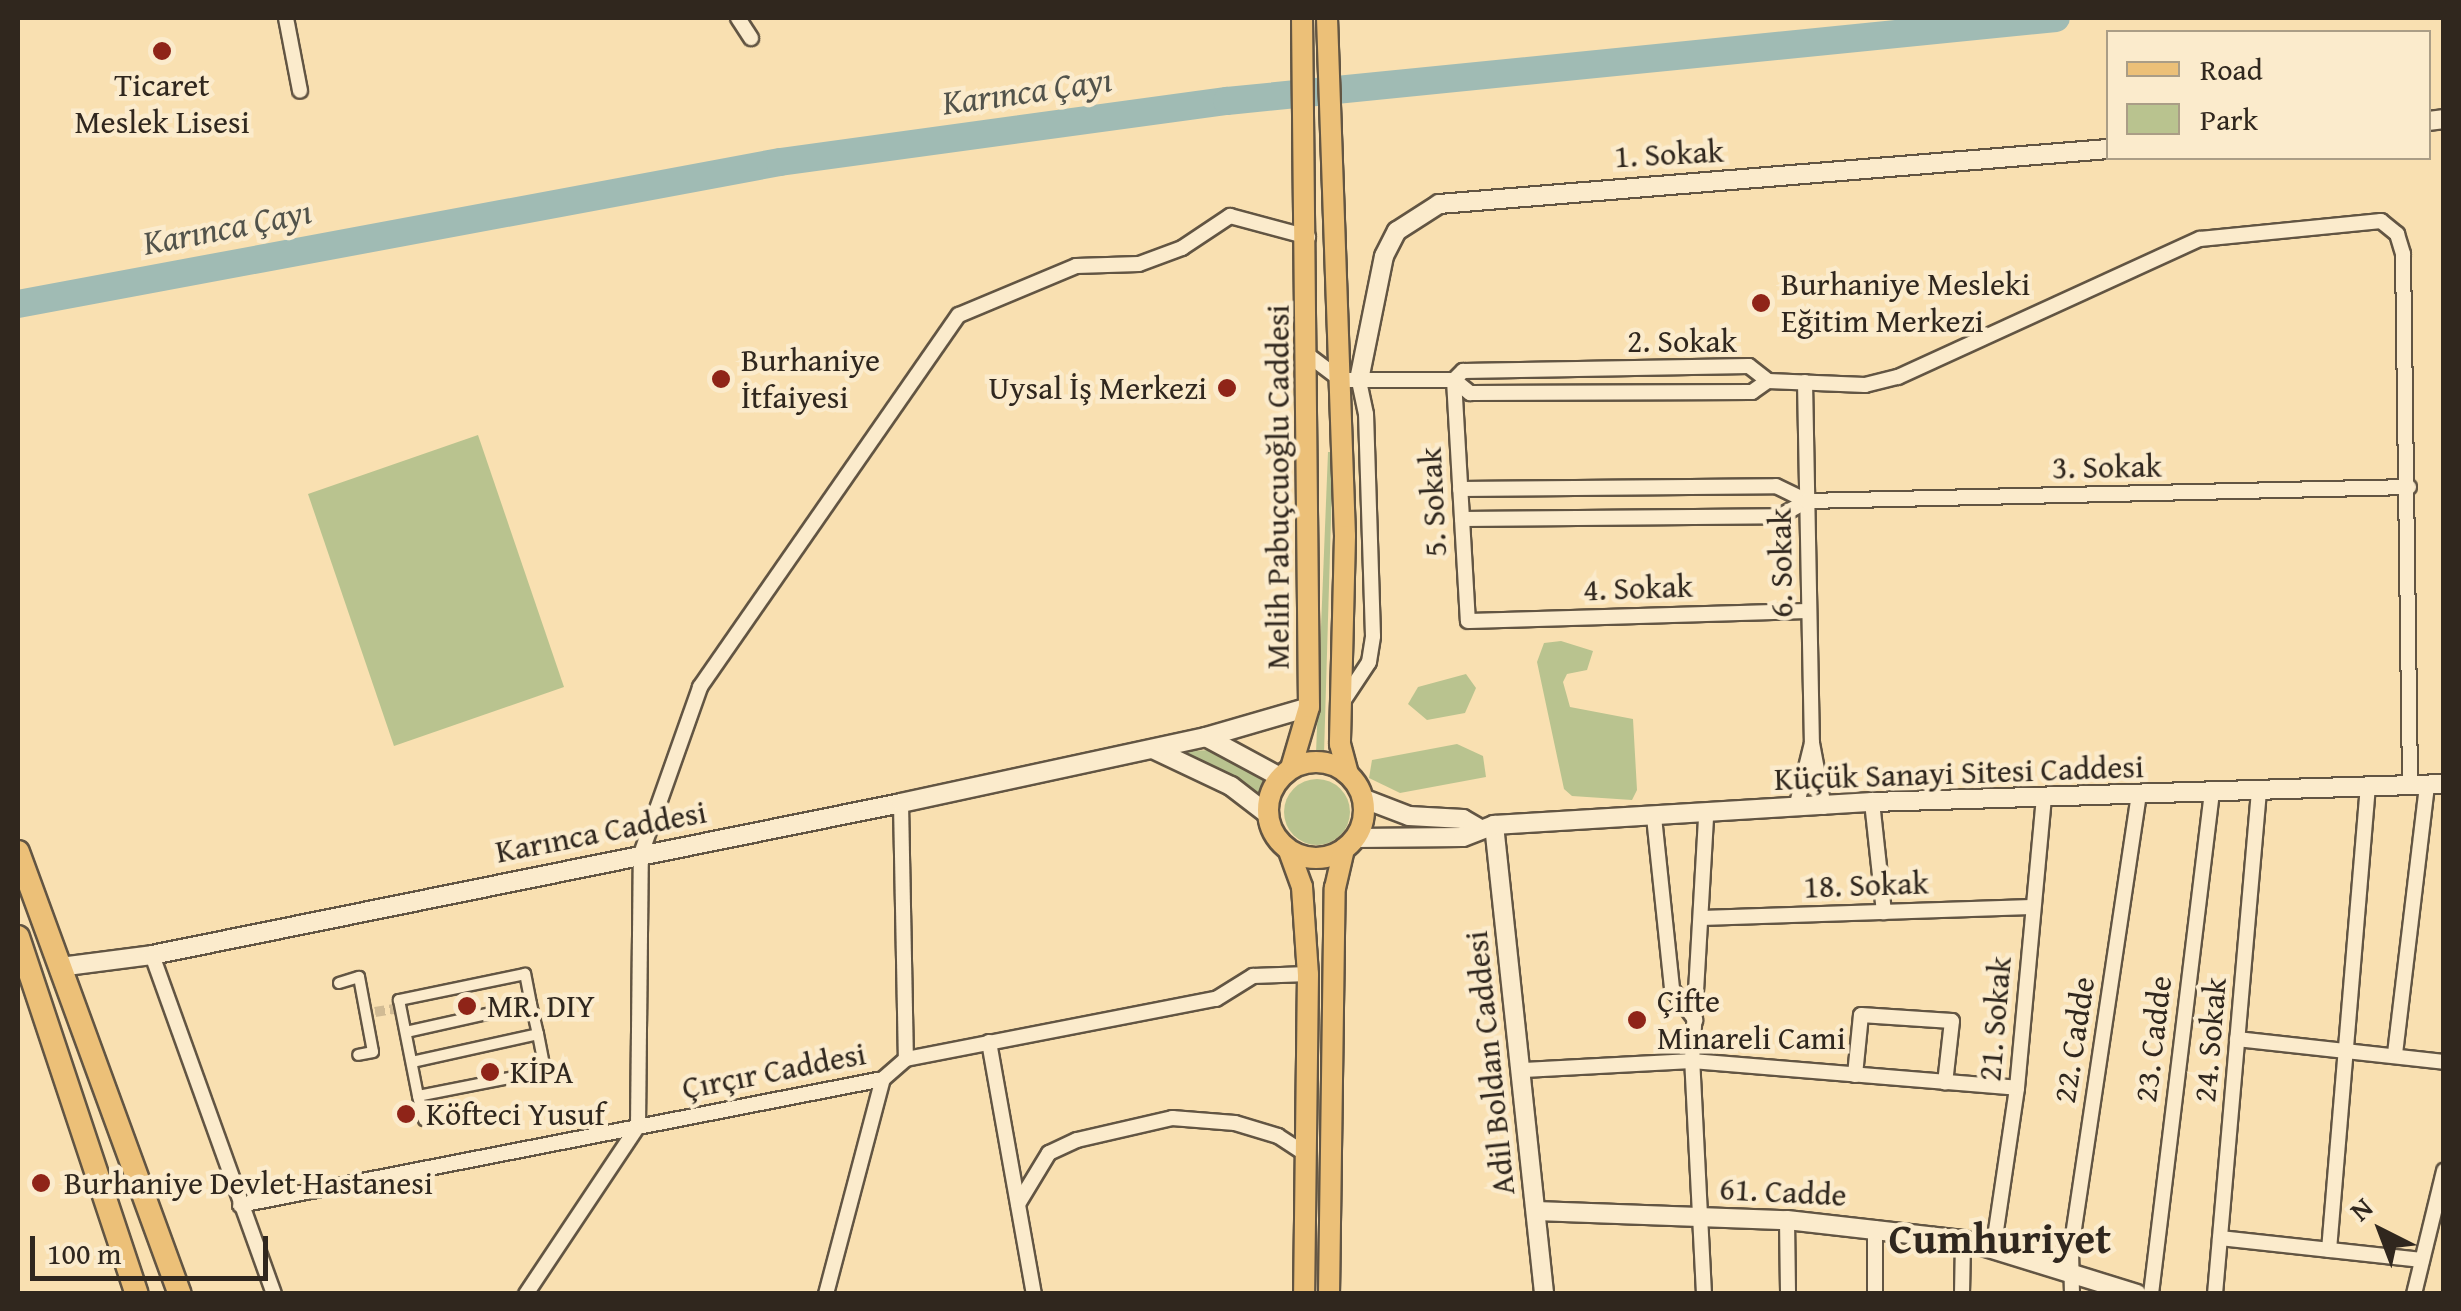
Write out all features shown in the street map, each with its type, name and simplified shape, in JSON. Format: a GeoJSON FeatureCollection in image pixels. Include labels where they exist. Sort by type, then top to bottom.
{"type":"FeatureCollection","features":[{"type":"Feature","properties":{"kind":"highway"},"geometry":{"type":"LineString","coordinates":[[18,852],[180,1294]]}},
{"type":"Feature","properties":{"kind":"highway"},"geometry":{"type":"LineString","coordinates":[[18,937],[137,1294]]}},
{"type":"Feature","properties":{"kind":"main road","name":"Melih Pabuçcuoğlu Caddesi"},"geometry":{"type":"LineString","coordinates":[[1286,772],[1309,707],[1308,205],[1302,18]]}},
{"type":"Feature","properties":{"kind":"main road","name":"Melih Pabuçcuoğlu Caddesi"},"geometry":{"type":"LineString","coordinates":[[1327,18],[1335,203],[1350,380],[1341,704],[1348,774]]}},
{"type":"Feature","properties":{"kind":"main road"},"geometry":{"type":"LineString","coordinates":[[1304,1294],[1308,974],[1302,887],[1289,851],[1266,813],[1286,772],[1324,762],[1348,774],[1362,798],[1336,888],[1329,1294]]}},
{"type":"Feature","properties":{"kind":"main road"},"geometry":{"type":"LineString","coordinates":[[1289,851],[1314,859],[1350,844]]}},
{"type":"Feature","properties":{"kind":"street"},"geometry":{"type":"LineString","coordinates":[[286,18],[300,91]]}},
{"type":"Feature","properties":{"kind":"street"},"geometry":{"type":"LineString","coordinates":[[738,18],[751,38]]}},
{"type":"Feature","properties":{"kind":"street","name":"1. Sokak"},"geometry":{"type":"LineString","coordinates":[[1350,380],[1384,256],[1396,231],[1439,204],[2106,149]]}},
{"type":"Feature","properties":{"kind":"street"},"geometry":{"type":"LineString","coordinates":[[526,1294],[638,1126],[641,854],[700,687],[959,315],[1076,266],[1139,264],[1182,248],[1230,216],[1308,237]]}},
{"type":"Feature","properties":{"kind":"street"},"geometry":{"type":"LineString","coordinates":[[1768,382],[1865,385],[1898,377],[2200,239],[2382,221],[2397,234],[2403,254],[2409,487],[2427,784],[2395,1054]]}},
{"type":"Feature","properties":{"kind":"street"},"geometry":{"type":"LineString","coordinates":[[1308,355],[1350,380]]}},
{"type":"Feature","properties":{"kind":"street","name":"2. Sokak"},"geometry":{"type":"LineString","coordinates":[[1350,380],[1454,380],[1470,393],[1752,392],[1768,382],[1750,366],[1463,370],[1454,380]]}},
{"type":"Feature","properties":{"kind":"street","name":"Melih Pabuçcuoğlu Caddesi"},"geometry":{"type":"LineString","coordinates":[[1341,704],[1369,662],[1373,636],[1368,440],[1350,380]]}},
{"type":"Feature","properties":{"kind":"street","name":"5. Sokak"},"geometry":{"type":"LineString","coordinates":[[1454,380],[1468,621]]}},
{"type":"Feature","properties":{"kind":"street","name":"6. Sokak"},"geometry":{"type":"LineString","coordinates":[[1805,382],[1812,743]]}},
{"type":"Feature","properties":{"kind":"street","name":"3. Sokak"},"geometry":{"type":"LineString","coordinates":[[1460,489],[1776,486],[1807,501],[2409,487]]}},
{"type":"Feature","properties":{"kind":"street","name":"3. Sokak"},"geometry":{"type":"LineString","coordinates":[[1462,518],[1780,516],[1807,501]]}},
{"type":"Feature","properties":{"kind":"street","name":"4. Sokak"},"geometry":{"type":"LineString","coordinates":[[1468,621],[1809,611]]}},
{"type":"Feature","properties":{"kind":"street","name":"Karınca Caddesi"},"geometry":{"type":"LineString","coordinates":[[60,967],[152,955],[900,803],[1206,737],[1309,707]]}},
{"type":"Feature","properties":{"kind":"street"},"geometry":{"type":"LineString","coordinates":[[1206,737],[1286,772]]}},
{"type":"Feature","properties":{"kind":"street"},"geometry":{"type":"LineString","coordinates":[[1812,743],[1824,806]]}},
{"type":"Feature","properties":{"kind":"street"},"geometry":{"type":"LineString","coordinates":[[1796,808],[1812,743]]}},
{"type":"Feature","properties":{"kind":"street"},"geometry":{"type":"LineString","coordinates":[[1153,749],[1231,786],[1266,813]]}},
{"type":"Feature","properties":{"kind":"street","name":"Küçük Sanayi Sitesi Caddesi"},"geometry":{"type":"LineString","coordinates":[[1362,798],[1409,816],[1464,819],[1486,826],[1872,802],[2427,784]]}},
{"type":"Feature","properties":{"kind":"street"},"geometry":{"type":"LineString","coordinates":[[2329,1250],[2368,785]]}},
{"type":"Feature","properties":{"kind":"street","name":"24. Sokak"},"geometry":{"type":"LineString","coordinates":[[2215,1294],[2259,791]]}},
{"type":"Feature","properties":{"kind":"street","name":"23. Cadde"},"geometry":{"type":"LineString","coordinates":[[2151,1294],[2212,792]]}},
{"type":"Feature","properties":{"kind":"street","name":"22. Cadde"},"geometry":{"type":"LineString","coordinates":[[2072,1294],[2071,1250],[2139,796]]}},
{"type":"Feature","properties":{"kind":"street","name":"21. Sokak"},"geometry":{"type":"LineString","coordinates":[[1994,1244],[2017,1088],[2044,797]]}},
{"type":"Feature","properties":{"kind":"street"},"geometry":{"type":"LineString","coordinates":[[1872,802],[1884,912]]}},
{"type":"Feature","properties":{"kind":"street"},"geometry":{"type":"LineString","coordinates":[[900,803],[906,1058]]}},
{"type":"Feature","properties":{"kind":"street"},"geometry":{"type":"LineString","coordinates":[[1704,1294],[1692,1061],[1706,814]]}},
{"type":"Feature","properties":{"kind":"street"},"geometry":{"type":"LineString","coordinates":[[1654,817],[1672,989],[1694,1020]]}},
{"type":"Feature","properties":{"kind":"street","name":"Küçük Sanayi Sitesi Caddesi"},"geometry":{"type":"LineString","coordinates":[[1350,844],[1463,837],[1486,826]]}},
{"type":"Feature","properties":{"kind":"street","name":"Adil Boldan Caddesi"},"geometry":{"type":"LineString","coordinates":[[1486,826],[1524,1070],[1544,1294]]}},
{"type":"Feature","properties":{"kind":"street","name":"18. Sokak"},"geometry":{"type":"LineString","coordinates":[[1701,918],[2032,908]]}},
{"type":"Feature","properties":{"kind":"street"},"geometry":{"type":"LineString","coordinates":[[152,955],[274,1294]]}},
{"type":"Feature","properties":{"kind":"street"},"geometry":{"type":"LineString","coordinates":[[418,1096],[545,1071],[525,974],[399,1000],[418,1096],[424,1120]]}},
{"type":"Feature","properties":{"kind":"street","name":"Çırçır Caddesi"},"geometry":{"type":"LineString","coordinates":[[240,1205],[882,1079],[906,1058],[1216,999],[1253,976],[1308,974]]}},
{"type":"Feature","properties":{"kind":"street"},"geometry":{"type":"LineString","coordinates":[[338,983],[359,978],[373,1052],[358,1055]]}},
{"type":"Feature","properties":{"kind":"street"},"geometry":{"type":"LineString","coordinates":[[406,1032],[531,1004]]}},
{"type":"Feature","properties":{"kind":"street"},"geometry":{"type":"LineString","coordinates":[[1855,1075],[1862,1016],[1952,1021],[1944,1083]]}},
{"type":"Feature","properties":{"kind":"street"},"geometry":{"type":"LineString","coordinates":[[412,1062],[538,1034]]}},
{"type":"Feature","properties":{"kind":"street"},"geometry":{"type":"LineString","coordinates":[[2237,1039],[2346,1046],[2444,1062]]}},
{"type":"Feature","properties":{"kind":"street"},"geometry":{"type":"LineString","coordinates":[[989,1042],[1034,1294]]}},
{"type":"Feature","properties":{"kind":"street"},"geometry":{"type":"LineString","coordinates":[[1524,1070],[1692,1061],[2017,1088]]}},
{"type":"Feature","properties":{"kind":"street"},"geometry":{"type":"LineString","coordinates":[[826,1294],[882,1079]]}},
{"type":"Feature","properties":{"kind":"street"},"geometry":{"type":"LineString","coordinates":[[1018,1204],[1048,1153],[1076,1140],[1172,1118],[1234,1123],[1278,1136],[1308,1155]]}},
{"type":"Feature","properties":{"kind":"street"},"geometry":{"type":"LineString","coordinates":[[2414,1294],[2444,1171]]}},
{"type":"Feature","properties":{"kind":"street","name":"61. Cadde"},"geometry":{"type":"LineString","coordinates":[[1536,1212],[1788,1220],[1994,1244],[2137,1294]]}},
{"type":"Feature","properties":{"kind":"street"},"geometry":{"type":"LineString","coordinates":[[1788,1220],[1788,1294]]}},
{"type":"Feature","properties":{"kind":"street"},"geometry":{"type":"LineString","coordinates":[[1875,1228],[1875,1294]]}},
{"type":"Feature","properties":{"kind":"street"},"geometry":{"type":"LineString","coordinates":[[2220,1238],[2422,1260]]}},
{"type":"Feature","properties":{"kind":"street"},"geometry":{"type":"LineString","coordinates":[[1962,1294],[1963,1240]]}},
{"type":"Feature","properties":{"kind":"green space"},"geometry":{"type":"Polygon","coordinates":[[[478,435],[564,687],[394,746],[308,494],[478,435]]]}},
{"type":"Feature","properties":{"kind":"green space"},"geometry":{"type":"Polygon","coordinates":[[[1328,452],[1333,452],[1324,754],[1316,753],[1328,452]]]}},
{"type":"Feature","properties":{"kind":"green space"},"geometry":{"type":"Polygon","coordinates":[[[1561,641],[1593,651],[1587,670],[1567,674],[1563,682],[1570,707],[1633,719],[1637,790],[1632,800],[1572,796],[1564,789],[1537,662],[1544,643],[1561,641]]]}},
{"type":"Feature","properties":{"kind":"green space"},"geometry":{"type":"Polygon","coordinates":[[[1466,674],[1476,688],[1465,713],[1427,720],[1408,704],[1418,687],[1466,674]]]}},
{"type":"Feature","properties":{"kind":"green space"},"geometry":{"type":"Polygon","coordinates":[[[1457,744],[1483,756],[1486,777],[1400,793],[1369,778],[1372,760],[1457,744]]]}},
{"type":"Feature","properties":{"kind":"green space"},"geometry":{"type":"Polygon","coordinates":[[[1211,750],[1272,781],[1262,799],[1237,779],[1167,752],[1211,750]]]}},
{"type":"Feature","properties":{"kind":"green space"},"geometry":{"type":"Polygon","coordinates":[[[1317,779],[1341,788],[1350,812],[1341,836],[1317,845],[1293,836],[1284,812],[1293,788],[1317,779]]]}},
{"type":"Feature","properties":{"kind":"waterway","name":"Karınca Çayı"},"geometry":{"type":"LineString","coordinates":[[18,304],[780,162],[1227,101],[2056,18]]}},
{"type":"Feature","properties":{"kind":"tunnel"},"geometry":{"type":"LineString","coordinates":[[375,1012],[401,1008]]}},
{"type":"Feature","properties":{"kind":"place","name":"Ticaret Meslek Lisesi"},"geometry":{"type":"Point","coordinates":[162,51]}},
{"type":"Feature","properties":{"kind":"place","name":"Burhaniye Mesleki Eğitim Merkezi"},"geometry":{"type":"Point","coordinates":[1761,303]}},
{"type":"Feature","properties":{"kind":"place","name":"Burhaniye İtfaiyesi"},"geometry":{"type":"Point","coordinates":[721,379]}},
{"type":"Feature","properties":{"kind":"place","name":"Uysal İş Merkezi"},"geometry":{"type":"Point","coordinates":[1227,388]}},
{"type":"Feature","properties":{"kind":"place","name":"MR. DIY"},"geometry":{"type":"Point","coordinates":[467,1006]}},
{"type":"Feature","properties":{"kind":"place","name":"Çifte Minareli Cami"},"geometry":{"type":"Point","coordinates":[1637,1020]}},
{"type":"Feature","properties":{"kind":"place","name":"KİPA"},"geometry":{"type":"Point","coordinates":[490,1072]}},
{"type":"Feature","properties":{"kind":"place","name":"Köfteci Yusuf"},"geometry":{"type":"Point","coordinates":[406,1114]}},
{"type":"Feature","properties":{"kind":"place","name":"Burhaniye Devlet Hastanesi"},"geometry":{"type":"Point","coordinates":[41,1183]}},
{"type":"Feature","properties":{"kind":"district","name":"Cumhuriyet"},"geometry":{"type":"Point","coordinates":[2000,1238]}}]}
